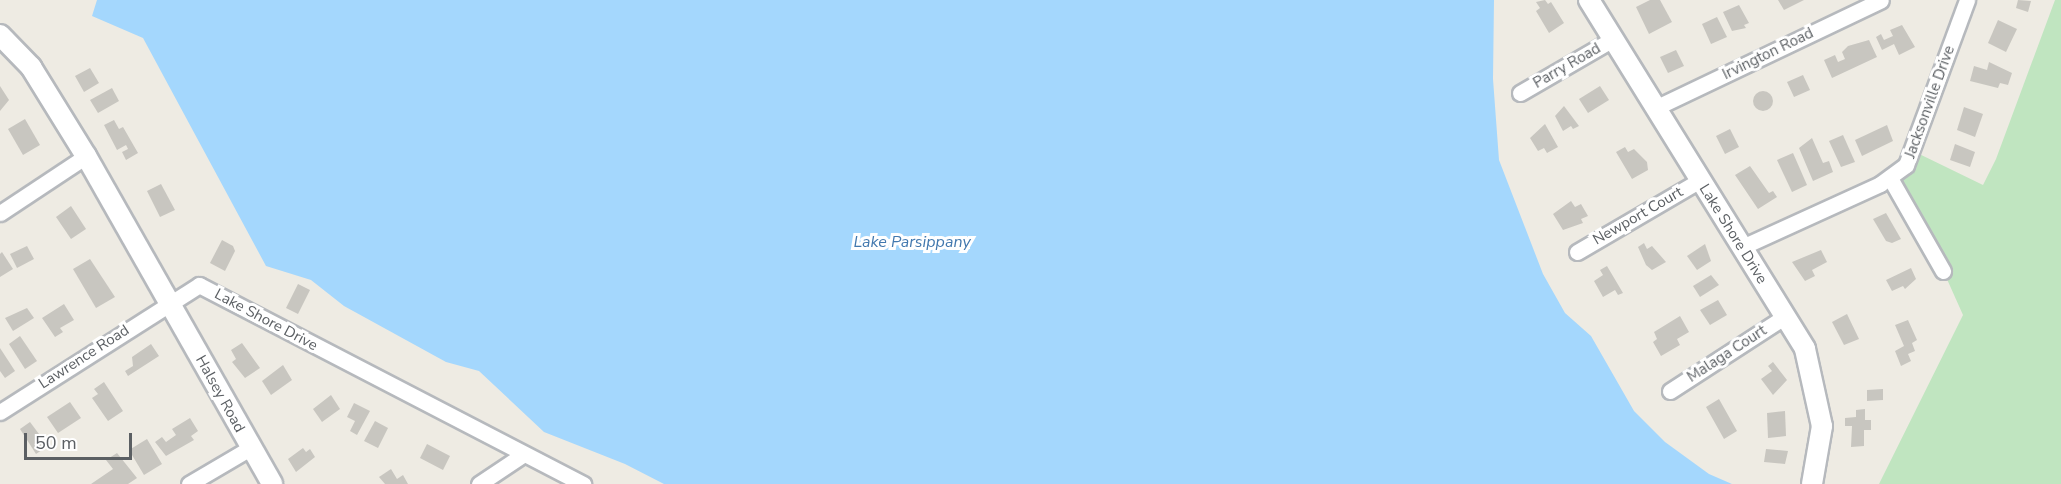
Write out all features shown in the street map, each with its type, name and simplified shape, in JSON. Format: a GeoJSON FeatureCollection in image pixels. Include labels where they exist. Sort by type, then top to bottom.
{"type":"FeatureCollection","features":[{"type":"Feature","properties":{"kind":"street","name":"Lake Shore Drive"},"geometry":{"type":"LineString","coordinates":[[1589,0],[1805,349],[1821,406],[1821,446],[1812,484]]}},
{"type":"Feature","properties":{"kind":"street","name":"Irvington Road"},"geometry":{"type":"LineString","coordinates":[[1656,108],[1881,0]]}},
{"type":"Feature","properties":{"kind":"street","name":"Jacksonville Drive"},"geometry":{"type":"LineString","coordinates":[[1742,247],[1890,178],[1911,156],[1967,0]]}},
{"type":"Feature","properties":{"kind":"street"},"geometry":{"type":"LineString","coordinates":[[0,36],[31,67],[86,156],[170,303]]}},
{"type":"Feature","properties":{"kind":"street","name":"Parry Road"},"geometry":{"type":"LineString","coordinates":[[1520,93],[1613,39]]}},
{"type":"Feature","properties":{"kind":"street"},"geometry":{"type":"LineString","coordinates":[[0,213],[86,156]]}},
{"type":"Feature","properties":{"kind":"street"},"geometry":{"type":"LineString","coordinates":[[1890,178],[1943,272]]}},
{"type":"Feature","properties":{"kind":"street","name":"Newport Court"},"geometry":{"type":"LineString","coordinates":[[1577,252],[1700,180]]}},
{"type":"Feature","properties":{"kind":"street","name":"Lake Shore Drive"},"geometry":{"type":"LineString","coordinates":[[170,303],[199,285],[583,484]]}},
{"type":"Feature","properties":{"kind":"street","name":"Lawrence Road"},"geometry":{"type":"LineString","coordinates":[[0,412],[170,303]]}},
{"type":"Feature","properties":{"kind":"street","name":"Halsey Road"},"geometry":{"type":"LineString","coordinates":[[170,303],[272,484]]}},
{"type":"Feature","properties":{"kind":"street","name":"Malaga Court"},"geometry":{"type":"LineString","coordinates":[[1670,391],[1784,317]]}},
{"type":"Feature","properties":{"kind":"street"},"geometry":{"type":"LineString","coordinates":[[189,484],[250,448]]}},
{"type":"Feature","properties":{"kind":"street"},"geometry":{"type":"LineString","coordinates":[[479,484],[524,454]]}},
{"type":"Feature","properties":{"kind":"green space"},"geometry":{"type":"Polygon","coordinates":[[[2055,0],[2061,0],[2061,484],[1879,484],[1963,315],[1900,174],[1911,150],[1983,185],[1996,159],[2055,0]]]}},
{"type":"Feature","properties":{"kind":"water","name":"Lake Parsippany"},"geometry":{"type":"Polygon","coordinates":[[[97,0],[1494,0],[1493,79],[1499,160],[1543,274],[1565,313],[1591,336],[1634,411],[1665,442],[1709,474],[1732,484],[664,484],[625,464],[544,432],[479,371],[446,362],[344,306],[311,280],[266,266],[143,38],[92,16],[97,0]]]}},
{"type":"Feature","properties":{"kind":"building"},"geometry":{"type":"Polygon","coordinates":[[[1545,0],[1548,4],[1551,2],[1564,23],[1549,33],[1536,11],[1540,8],[1536,2],[1545,0]]]}},
{"type":"Feature","properties":{"kind":"building"},"geometry":{"type":"Polygon","coordinates":[[[1650,0],[1660,0],[1672,22],[1649,34],[1636,7],[1650,0]]]}},
{"type":"Feature","properties":{"kind":"building"},"geometry":{"type":"Polygon","coordinates":[[[1778,0],[1804,0],[1784,10],[1778,0]]]}},
{"type":"Feature","properties":{"kind":"building"},"geometry":{"type":"Polygon","coordinates":[[[2018,0],[2031,1],[2028,12],[2016,8],[2018,0]]]}},
{"type":"Feature","properties":{"kind":"building"},"geometry":{"type":"Polygon","coordinates":[[[1739,5],[1749,23],[1744,25],[1746,28],[1732,31],[1723,12],[1739,5]]]}},
{"type":"Feature","properties":{"kind":"building"},"geometry":{"type":"Polygon","coordinates":[[[1717,17],[1727,37],[1711,44],[1702,24],[1717,17]]]}},
{"type":"Feature","properties":{"kind":"building"},"geometry":{"type":"Polygon","coordinates":[[[1998,20],[2017,29],[2006,52],[1988,43],[1998,20]]]}},
{"type":"Feature","properties":{"kind":"building"},"geometry":{"type":"Polygon","coordinates":[[[1902,25],[1915,47],[1899,55],[1894,44],[1882,50],[1876,37],[1881,34],[1884,40],[1893,36],[1890,30],[1902,25]]]}},
{"type":"Feature","properties":{"kind":"building"},"geometry":{"type":"Polygon","coordinates":[[[1869,40],[1877,57],[1832,78],[1824,60],[1835,55],[1838,62],[1845,59],[1842,52],[1848,46],[1869,40]]]}},
{"type":"Feature","properties":{"kind":"building"},"geometry":{"type":"Polygon","coordinates":[[[1676,50],[1684,66],[1668,73],[1660,57],[1676,50]]]}},
{"type":"Feature","properties":{"kind":"building"},"geometry":{"type":"Polygon","coordinates":[[[1989,62],[2012,73],[2008,85],[2000,83],[1998,88],[1970,81],[1974,66],[1987,70],[1989,62]]]}},
{"type":"Feature","properties":{"kind":"building"},"geometry":{"type":"Polygon","coordinates":[[[90,68],[99,83],[84,92],[75,76],[90,68]]]}},
{"type":"Feature","properties":{"kind":"building"},"geometry":{"type":"Polygon","coordinates":[[[1803,75],[1810,90],[1794,97],[1787,82],[1803,75]]]}},
{"type":"Feature","properties":{"kind":"building"},"geometry":{"type":"Polygon","coordinates":[[[0,86],[9,100],[0,111],[0,86]]]}},
{"type":"Feature","properties":{"kind":"building"},"geometry":{"type":"Polygon","coordinates":[[[1600,86],[1609,100],[1588,113],[1579,99],[1600,86]]]}},
{"type":"Feature","properties":{"kind":"building"},"geometry":{"type":"Polygon","coordinates":[[[112,88],[119,101],[98,113],[90,100],[112,88]]]}},
{"type":"Feature","properties":{"kind":"building"},"geometry":{"type":"Polygon","coordinates":[[[1763,91],[1770,94],[1773,101],[1770,108],[1763,111],[1756,108],[1753,101],[1756,94],[1763,91]]]}},
{"type":"Feature","properties":{"kind":"building"},"geometry":{"type":"Polygon","coordinates":[[[1564,106],[1579,126],[1573,129],[1571,126],[1563,131],[1555,116],[1564,106]]]}},
{"type":"Feature","properties":{"kind":"building"},"geometry":{"type":"Polygon","coordinates":[[[1964,107],[1983,114],[1975,137],[1957,130],[1964,107]]]}},
{"type":"Feature","properties":{"kind":"building"},"geometry":{"type":"Polygon","coordinates":[[[25,119],[40,145],[23,155],[8,129],[25,119]]]}},
{"type":"Feature","properties":{"kind":"building"},"geometry":{"type":"Polygon","coordinates":[[[114,120],[119,129],[123,127],[138,153],[126,160],[122,152],[128,149],[126,145],[117,150],[104,125],[114,120]]]}},
{"type":"Feature","properties":{"kind":"building"},"geometry":{"type":"Polygon","coordinates":[[[1545,124],[1558,147],[1547,153],[1544,148],[1538,151],[1530,138],[1545,124]]]}},
{"type":"Feature","properties":{"kind":"building"},"geometry":{"type":"Polygon","coordinates":[[[1887,125],[1893,141],[1862,156],[1855,140],[1887,125]]]}},
{"type":"Feature","properties":{"kind":"building"},"geometry":{"type":"Polygon","coordinates":[[[1730,129],[1739,147],[1725,154],[1716,136],[1730,129]]]}},
{"type":"Feature","properties":{"kind":"building"},"geometry":{"type":"Polygon","coordinates":[[[1843,135],[1855,162],[1841,167],[1829,141],[1843,135]]]}},
{"type":"Feature","properties":{"kind":"building"},"geometry":{"type":"Polygon","coordinates":[[[1812,138],[1823,163],[1829,161],[1833,172],[1813,181],[1799,148],[1812,138]]]}},
{"type":"Feature","properties":{"kind":"building"},"geometry":{"type":"Polygon","coordinates":[[[1955,144],[1975,152],[1970,167],[1950,160],[1955,144]]]}},
{"type":"Feature","properties":{"kind":"building"},"geometry":{"type":"Polygon","coordinates":[[[1625,147],[1628,152],[1634,149],[1647,162],[1648,170],[1632,179],[1616,152],[1625,147]]]}},
{"type":"Feature","properties":{"kind":"building"},"geometry":{"type":"Polygon","coordinates":[[[1793,153],[1807,185],[1792,192],[1777,160],[1793,153]]]}},
{"type":"Feature","properties":{"kind":"building"},"geometry":{"type":"Polygon","coordinates":[[[1750,166],[1769,193],[1773,191],[1777,197],[1758,209],[1735,175],[1750,166]]]}},
{"type":"Feature","properties":{"kind":"building"},"geometry":{"type":"Polygon","coordinates":[[[161,184],[175,210],[160,217],[147,191],[161,184]]]}},
{"type":"Feature","properties":{"kind":"building"},"geometry":{"type":"Polygon","coordinates":[[[1571,201],[1575,207],[1581,204],[1588,216],[1581,219],[1583,223],[1563,230],[1553,214],[1571,201]]]}},
{"type":"Feature","properties":{"kind":"building"},"geometry":{"type":"Polygon","coordinates":[[[71,206],[86,229],[71,239],[56,217],[71,206]]]}},
{"type":"Feature","properties":{"kind":"building"},"geometry":{"type":"Polygon","coordinates":[[[1886,213],[1901,239],[1892,243],[1886,241],[1873,219],[1886,213]]]}},
{"type":"Feature","properties":{"kind":"building"},"geometry":{"type":"Polygon","coordinates":[[[222,240],[233,246],[235,251],[225,271],[210,263],[222,240]]]}},
{"type":"Feature","properties":{"kind":"building"},"geometry":{"type":"Polygon","coordinates":[[[1644,243],[1647,249],[1652,246],[1666,262],[1652,270],[1646,265],[1638,247],[1644,243]]]}},
{"type":"Feature","properties":{"kind":"building"},"geometry":{"type":"Polygon","coordinates":[[[1705,244],[1711,261],[1697,270],[1687,256],[1705,244]]]}},
{"type":"Feature","properties":{"kind":"building"},"geometry":{"type":"Polygon","coordinates":[[[27,246],[34,259],[17,268],[10,254],[27,246]]]}},
{"type":"Feature","properties":{"kind":"building"},"geometry":{"type":"Polygon","coordinates":[[[1821,250],[1827,262],[1812,270],[1815,276],[1805,281],[1792,262],[1821,250]]]}},
{"type":"Feature","properties":{"kind":"building"},"geometry":{"type":"Polygon","coordinates":[[[2,252],[13,269],[0,277],[0,254],[2,252]]]}},
{"type":"Feature","properties":{"kind":"building"},"geometry":{"type":"Polygon","coordinates":[[[90,259],[115,297],[96,308],[73,269],[90,259]]]}},
{"type":"Feature","properties":{"kind":"building"},"geometry":{"type":"Polygon","coordinates":[[[1607,266],[1623,293],[1618,295],[1615,290],[1603,297],[1594,281],[1603,275],[1600,270],[1607,266]]]}},
{"type":"Feature","properties":{"kind":"building"},"geometry":{"type":"Polygon","coordinates":[[[1911,268],[1916,279],[1905,289],[1903,286],[1892,291],[1886,280],[1911,268]]]}},
{"type":"Feature","properties":{"kind":"building"},"geometry":{"type":"Polygon","coordinates":[[[1711,275],[1719,285],[1700,297],[1693,286],[1711,275]]]}},
{"type":"Feature","properties":{"kind":"building"},"geometry":{"type":"Polygon","coordinates":[[[298,284],[310,290],[298,314],[286,308],[298,284]]]}},
{"type":"Feature","properties":{"kind":"building"},"geometry":{"type":"Polygon","coordinates":[[[1718,300],[1727,315],[1710,325],[1700,310],[1718,300]]]}},
{"type":"Feature","properties":{"kind":"building"},"geometry":{"type":"Polygon","coordinates":[[[64,304],[74,320],[60,328],[63,332],[55,337],[42,318],[64,304]]]}},
{"type":"Feature","properties":{"kind":"building"},"geometry":{"type":"Polygon","coordinates":[[[27,308],[34,318],[13,331],[5,318],[27,308]]]}},
{"type":"Feature","properties":{"kind":"building"},"geometry":{"type":"Polygon","coordinates":[[[1847,314],[1859,339],[1844,345],[1832,322],[1847,314]]]}},
{"type":"Feature","properties":{"kind":"building"},"geometry":{"type":"Polygon","coordinates":[[[1680,316],[1689,332],[1677,339],[1680,345],[1661,356],[1653,342],[1657,339],[1654,332],[1680,316]]]}},
{"type":"Feature","properties":{"kind":"building"},"geometry":{"type":"Polygon","coordinates":[[[1908,320],[1917,340],[1912,343],[1915,351],[1908,354],[1911,361],[1901,366],[1895,351],[1904,346],[1895,325],[1908,320]]]}},
{"type":"Feature","properties":{"kind":"building"},"geometry":{"type":"Polygon","coordinates":[[[20,336],[37,361],[25,369],[9,344],[20,336]]]}},
{"type":"Feature","properties":{"kind":"building"},"geometry":{"type":"Polygon","coordinates":[[[242,343],[260,368],[245,378],[232,362],[236,359],[231,350],[242,343]]]}},
{"type":"Feature","properties":{"kind":"building"},"geometry":{"type":"Polygon","coordinates":[[[151,344],[159,356],[128,376],[125,371],[133,366],[132,357],[151,344]]]}},
{"type":"Feature","properties":{"kind":"building"},"geometry":{"type":"Polygon","coordinates":[[[0,348],[15,371],[5,378],[0,371],[0,348]]]}},
{"type":"Feature","properties":{"kind":"building"},"geometry":{"type":"Polygon","coordinates":[[[1773,362],[1787,380],[1773,395],[1761,379],[1772,371],[1768,366],[1773,362]]]}},
{"type":"Feature","properties":{"kind":"building"},"geometry":{"type":"Polygon","coordinates":[[[283,365],[292,380],[271,395],[262,381],[283,365]]]}},
{"type":"Feature","properties":{"kind":"building"},"geometry":{"type":"Polygon","coordinates":[[[104,382],[123,411],[108,421],[92,398],[98,394],[94,389],[104,382]]]}},
{"type":"Feature","properties":{"kind":"building"},"geometry":{"type":"Polygon","coordinates":[[[1883,389],[1883,400],[1867,401],[1867,390],[1883,389]]]}},
{"type":"Feature","properties":{"kind":"building"},"geometry":{"type":"Polygon","coordinates":[[[331,395],[340,409],[322,422],[313,409],[331,395]]]}},
{"type":"Feature","properties":{"kind":"building"},"geometry":{"type":"Polygon","coordinates":[[[1719,399],[1737,431],[1724,439],[1706,407],[1719,399]]]}},
{"type":"Feature","properties":{"kind":"building"},"geometry":{"type":"Polygon","coordinates":[[[70,402],[81,418],[58,433],[47,417],[70,402]]]}},
{"type":"Feature","properties":{"kind":"building"},"geometry":{"type":"Polygon","coordinates":[[[354,403],[370,411],[357,435],[350,431],[355,421],[347,417],[354,403]]]}},
{"type":"Feature","properties":{"kind":"building"},"geometry":{"type":"Polygon","coordinates":[[[1865,409],[1865,420],[1871,420],[1871,430],[1864,430],[1864,446],[1851,447],[1852,426],[1845,426],[1845,418],[1856,417],[1856,410],[1865,409]]]}},
{"type":"Feature","properties":{"kind":"building"},"geometry":{"type":"Polygon","coordinates":[[[1785,411],[1786,436],[1768,438],[1767,413],[1785,411]]]}},
{"type":"Feature","properties":{"kind":"building"},"geometry":{"type":"Polygon","coordinates":[[[190,418],[198,431],[191,436],[194,440],[166,456],[155,442],[162,437],[166,442],[176,435],[172,429],[190,418]]]}},
{"type":"Feature","properties":{"kind":"building"},"geometry":{"type":"Polygon","coordinates":[[[375,421],[388,428],[378,448],[364,441],[375,421]]]}},
{"type":"Feature","properties":{"kind":"building"},"geometry":{"type":"Polygon","coordinates":[[[30,422],[48,446],[36,454],[20,429],[30,422]]]}},
{"type":"Feature","properties":{"kind":"building"},"geometry":{"type":"Polygon","coordinates":[[[147,439],[162,464],[144,475],[129,450],[147,439]]]}},
{"type":"Feature","properties":{"kind":"building"},"geometry":{"type":"Polygon","coordinates":[[[427,444],[450,456],[443,470],[420,458],[427,444]]]}},
{"type":"Feature","properties":{"kind":"building"},"geometry":{"type":"Polygon","coordinates":[[[303,448],[306,452],[310,449],[315,457],[296,472],[288,459],[303,448]]]}},
{"type":"Feature","properties":{"kind":"building"},"geometry":{"type":"Polygon","coordinates":[[[1766,449],[1788,451],[1785,464],[1764,462],[1766,449]]]}},
{"type":"Feature","properties":{"kind":"building"},"geometry":{"type":"Polygon","coordinates":[[[117,453],[137,478],[128,484],[91,484],[113,469],[106,460],[117,453]]]}},
{"type":"Feature","properties":{"kind":"building"},"geometry":{"type":"Polygon","coordinates":[[[391,469],[397,479],[403,475],[408,484],[385,484],[379,477],[391,469]]]}}]}
